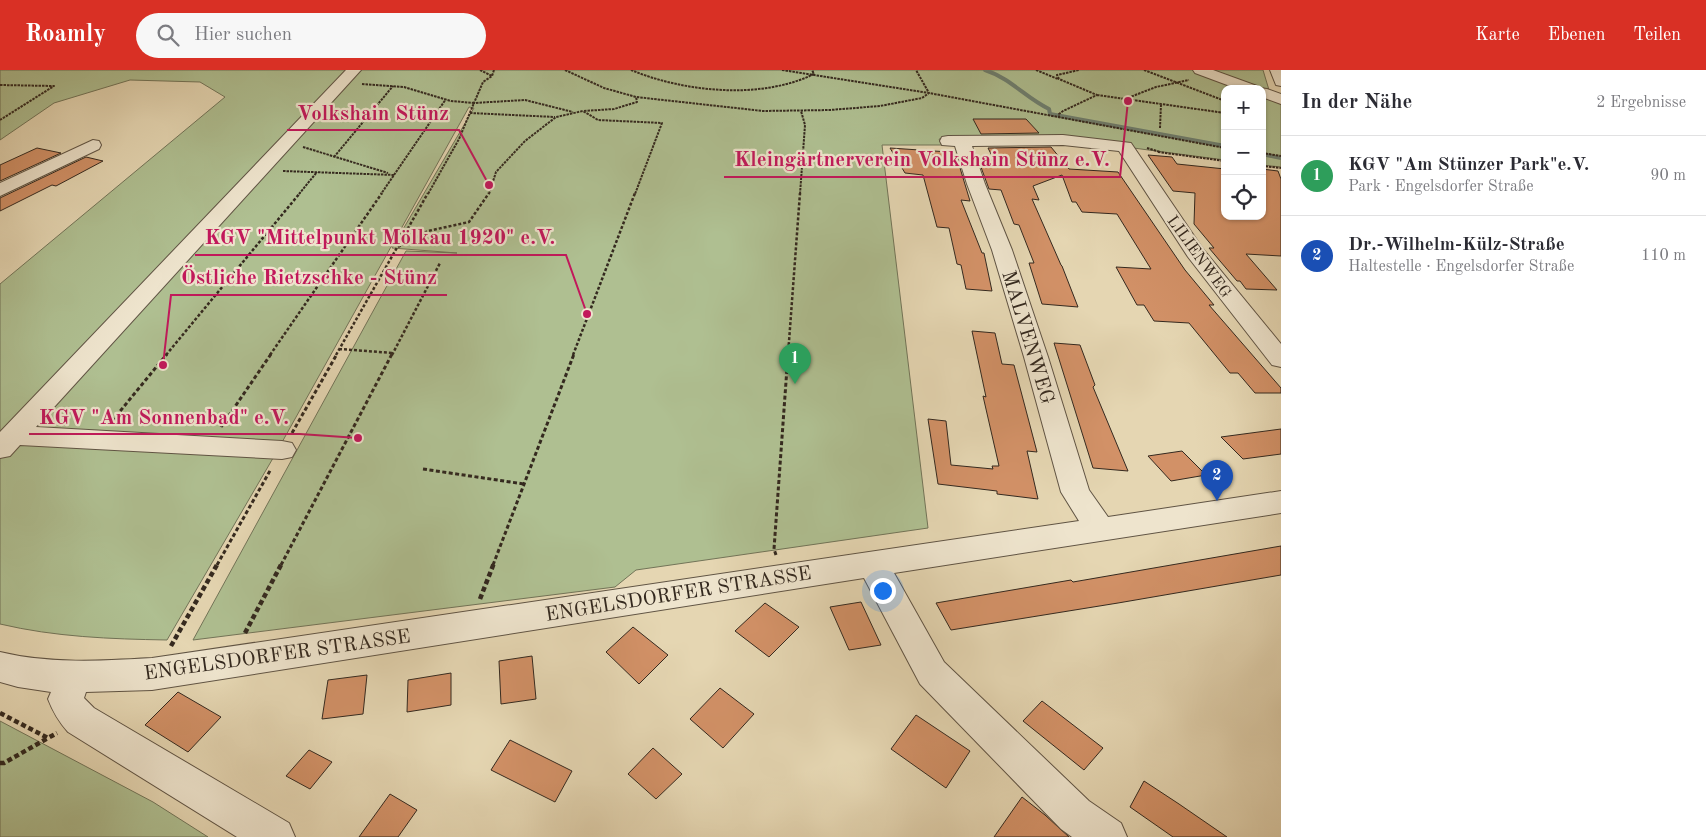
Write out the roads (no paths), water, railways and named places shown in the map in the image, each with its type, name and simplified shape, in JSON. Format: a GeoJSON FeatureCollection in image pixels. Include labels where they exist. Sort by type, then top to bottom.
{"type":"FeatureCollection","features":[{"type":"Feature","properties":{"kind":"street"},"geometry":{"type":"LineString","coordinates":[[1277,70],[1281,82]]}},
{"type":"Feature","properties":{"kind":"street"},"geometry":{"type":"LineString","coordinates":[[1197,74],[1237,85]]}},
{"type":"Feature","properties":{"kind":"street"},"geometry":{"type":"LineString","coordinates":[[7,442],[348,77]]}},
{"type":"Feature","properties":{"kind":"street"},"geometry":{"type":"LineString","coordinates":[[1266,93],[1281,99]]}},
{"type":"Feature","properties":{"kind":"street","name":"MALVENWEG"},"geometry":{"type":"LineString","coordinates":[[1100,529],[1075,492],[1028,330],[1002,250],[976,184],[955,141],[1063,140],[1125,147]]}},
{"type":"Feature","properties":{"kind":"street"},"geometry":{"type":"LineString","coordinates":[[0,190],[93,145]]}},
{"type":"Feature","properties":{"kind":"street","name":"LILIENWEG"},"geometry":{"type":"LineString","coordinates":[[1125,147],[1195,253],[1281,360]]}},
{"type":"Feature","properties":{"kind":"street"},"geometry":{"type":"LineString","coordinates":[[7,442],[97,439],[208,446],[276,461]]}},
{"type":"Feature","properties":{"kind":"street","name":"ENGELSDORFER STRASSE"},"geometry":{"type":"LineString","coordinates":[[0,667],[12,671],[74,678],[152,674],[488,606],[872,564],[1281,502]]}},
{"type":"Feature","properties":{"kind":"street"},"geometry":{"type":"LineString","coordinates":[[872,564],[932,673],[1075,815],[1107,837]]}},
{"type":"Feature","properties":{"kind":"street"},"geometry":{"type":"LineString","coordinates":[[74,678],[66,699],[70,708],[64,729],[275,837]]}},
{"type":"Feature","properties":{"kind":"waterway"},"geometry":{"type":"LineString","coordinates":[[985,70],[1002,78],[1049,109],[1050,114],[1221,145]]}},
{"type":"Feature","properties":{"kind":"waterway"},"geometry":{"type":"LineString","coordinates":[[1266,155],[1281,158]]}},
{"type":"Feature","properties":{"kind":"place","name":"Kleingärtnerverein Volkshain Stünz e.V."},"geometry":{"type":"Point","coordinates":[1128,101]}},
{"type":"Feature","properties":{"kind":"place","name":"Volkshain Stünz"},"geometry":{"type":"Point","coordinates":[489,185]}},
{"type":"Feature","properties":{"kind":"place","name":"KGV \"Mittelpunkt Mölkau 1920\" e.V."},"geometry":{"type":"Point","coordinates":[587,314]}},
{"type":"Feature","properties":{"kind":"place","name":"Östliche Rietzschke - Stünz"},"geometry":{"type":"Point","coordinates":[163,365]}},
{"type":"Feature","properties":{"kind":"place","name":"KGV \"Am Stünzer Park\"e.V."},"geometry":{"type":"Point","coordinates":[795,384]}},
{"type":"Feature","properties":{"kind":"place","name":"KGV \"Am Sonnenbad\" e.V."},"geometry":{"type":"Point","coordinates":[358,438]}},
{"type":"Feature","properties":{"kind":"place","name":"Dr.-Wilhelm-Külz-Straße"},"geometry":{"type":"Point","coordinates":[1217,501]}}]}
